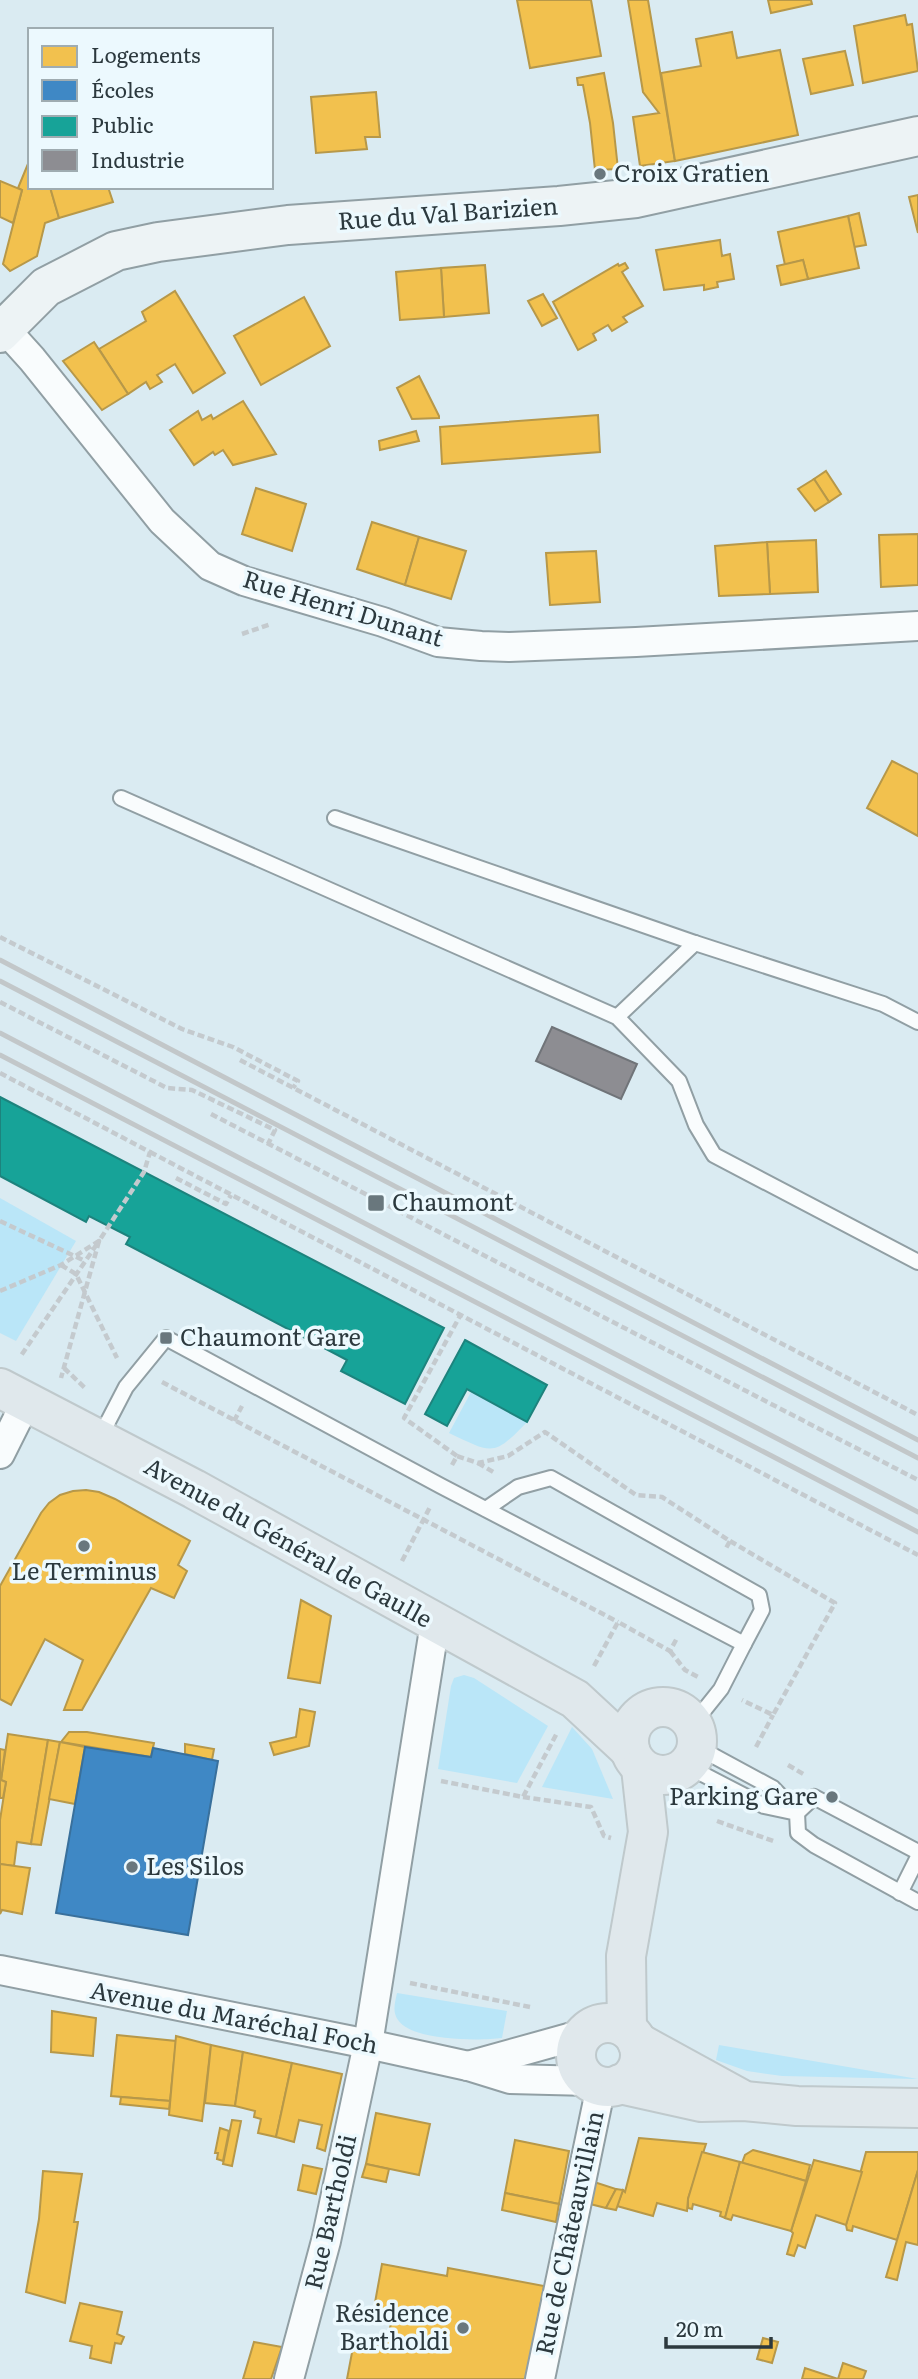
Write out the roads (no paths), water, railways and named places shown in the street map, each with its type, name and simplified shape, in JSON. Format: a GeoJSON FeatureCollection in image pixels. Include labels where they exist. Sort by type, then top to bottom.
{"type":"FeatureCollection","features":[{"type":"Feature","properties":{"kind":"main road","name":"Avenue du Général de Gaulle"},"geometry":{"type":"LineString","coordinates":[[15,1383],[99,1440],[194,1489],[575,1699],[635,1759]]}},
{"type":"Feature","properties":{"kind":"main road","name":"Avenue du Général de Gaulle"},"geometry":{"type":"LineString","coordinates":[[575,1699],[644,1712]]}},
{"type":"Feature","properties":{"kind":"main road"},"geometry":{"type":"LineString","coordinates":[[611,2033],[626,1956],[635,1759],[629,1739],[636,1719],[644,1712],[664,1707],[686,1715],[689,1753],[632,1836]]}},
{"type":"Feature","properties":{"kind":"main road"},"geometry":{"type":"LineString","coordinates":[[635,1759],[660,1776],[689,1753]]}},
{"type":"Feature","properties":{"kind":"main road"},"geometry":{"type":"LineString","coordinates":[[611,2033],[639,2061],[629,2079],[603,2084],[582,2075],[576,2059],[578,2042],[611,2033]]}},
{"type":"Feature","properties":{"kind":"main road","name":"Avenue du Maréchal Foch"},"geometry":{"type":"LineString","coordinates":[[611,2033],[744,2101]]}},
{"type":"Feature","properties":{"kind":"main road","name":"Avenue du Maréchal Foch"},"geometry":{"type":"LineString","coordinates":[[603,2084],[701,2102],[744,2101],[797,2106],[918,2108]]}},
{"type":"Feature","properties":{"kind":"street","name":"Rue du Val Barizien"},"geometry":{"type":"LineString","coordinates":[[2,331],[46,287],[116,251],[158,242],[288,225],[636,198],[918,136]]}},
{"type":"Feature","properties":{"kind":"street","name":"Rue Henri Dunant"},"geometry":{"type":"LineString","coordinates":[[2,331],[32,359],[162,521],[210,566],[244,581],[383,622],[438,642],[509,647],[918,626]]}},
{"type":"Feature","properties":{"kind":"street"},"geometry":{"type":"LineString","coordinates":[[0,1454],[15,1383]]}},
{"type":"Feature","properties":{"kind":"street","name":"Rue Bartholdi"},"geometry":{"type":"LineString","coordinates":[[289,2379],[326,2241],[368,2044],[435,1623]]}},
{"type":"Feature","properties":{"kind":"street","name":"Avenue du Maréchal Foch"},"geometry":{"type":"LineString","coordinates":[[0,1970],[368,2044],[468,2066],[510,2079],[603,2084]]}},
{"type":"Feature","properties":{"kind":"street","name":"Avenue du Maréchal Foch"},"geometry":{"type":"LineString","coordinates":[[468,2066],[611,2033]]}},
{"type":"Feature","properties":{"kind":"street","name":"Rue de Châteauvillain"},"geometry":{"type":"LineString","coordinates":[[540,2379],[603,2084]]}},
{"type":"Feature","properties":{"kind":"lane"},"geometry":{"type":"LineString","coordinates":[[121,798],[617,1017],[679,1081],[696,1125],[714,1156],[918,1262]]}},
{"type":"Feature","properties":{"kind":"lane"},"geometry":{"type":"LineString","coordinates":[[335,818],[695,943],[883,1004],[918,1021]]}},
{"type":"Feature","properties":{"kind":"lane"},"geometry":{"type":"LineString","coordinates":[[617,1017],[695,943]]}},
{"type":"Feature","properties":{"kind":"lane"},"geometry":{"type":"LineString","coordinates":[[99,1440],[126,1387],[166,1338],[744,1644]]}},
{"type":"Feature","properties":{"kind":"lane"},"geometry":{"type":"LineString","coordinates":[[486,1509],[518,1487],[551,1478],[759,1595],[762,1610],[689,1753]]}},
{"type":"Feature","properties":{"kind":"lane"},"geometry":{"type":"LineString","coordinates":[[689,1753],[764,1806],[797,1813]]}},
{"type":"Feature","properties":{"kind":"lane"},"geometry":{"type":"LineString","coordinates":[[689,1753],[773,1788],[797,1813],[798,1833],[814,1846],[918,1902]]}},
{"type":"Feature","properties":{"kind":"lane"},"geometry":{"type":"LineString","coordinates":[[797,1813],[814,1797],[918,1854],[900,1893]]}},
{"type":"Feature","properties":{"kind":"railway"},"geometry":{"type":"LineString","coordinates":[[0,960],[918,1440]]}},
{"type":"Feature","properties":{"kind":"railway"},"geometry":{"type":"LineString","coordinates":[[0,981],[918,1458]]}},
{"type":"Feature","properties":{"kind":"railway"},"geometry":{"type":"LineString","coordinates":[[0,1033],[918,1512]]}},
{"type":"Feature","properties":{"kind":"railway"},"geometry":{"type":"LineString","coordinates":[[0,1055],[918,1532]]}},
{"type":"Feature","properties":{"kind":"place","name":"Croix Gratien"},"geometry":{"type":"Point","coordinates":[600,174]}},
{"type":"Feature","properties":{"kind":"place","name":"Chaumont"},"geometry":{"type":"Point","coordinates":[376,1203]}},
{"type":"Feature","properties":{"kind":"place","name":"Chaumont Gare"},"geometry":{"type":"Point","coordinates":[166,1338]}},
{"type":"Feature","properties":{"kind":"place","name":"Le Terminus"},"geometry":{"type":"Point","coordinates":[84,1546]}},
{"type":"Feature","properties":{"kind":"place","name":"Parking Gare"},"geometry":{"type":"Point","coordinates":[832,1797]}},
{"type":"Feature","properties":{"kind":"place","name":"Les Silos"},"geometry":{"type":"Point","coordinates":[132,1867]}},
{"type":"Feature","properties":{"kind":"place","name":"Résidence Bartholdi"},"geometry":{"type":"Point","coordinates":[463,2328]}}]}
